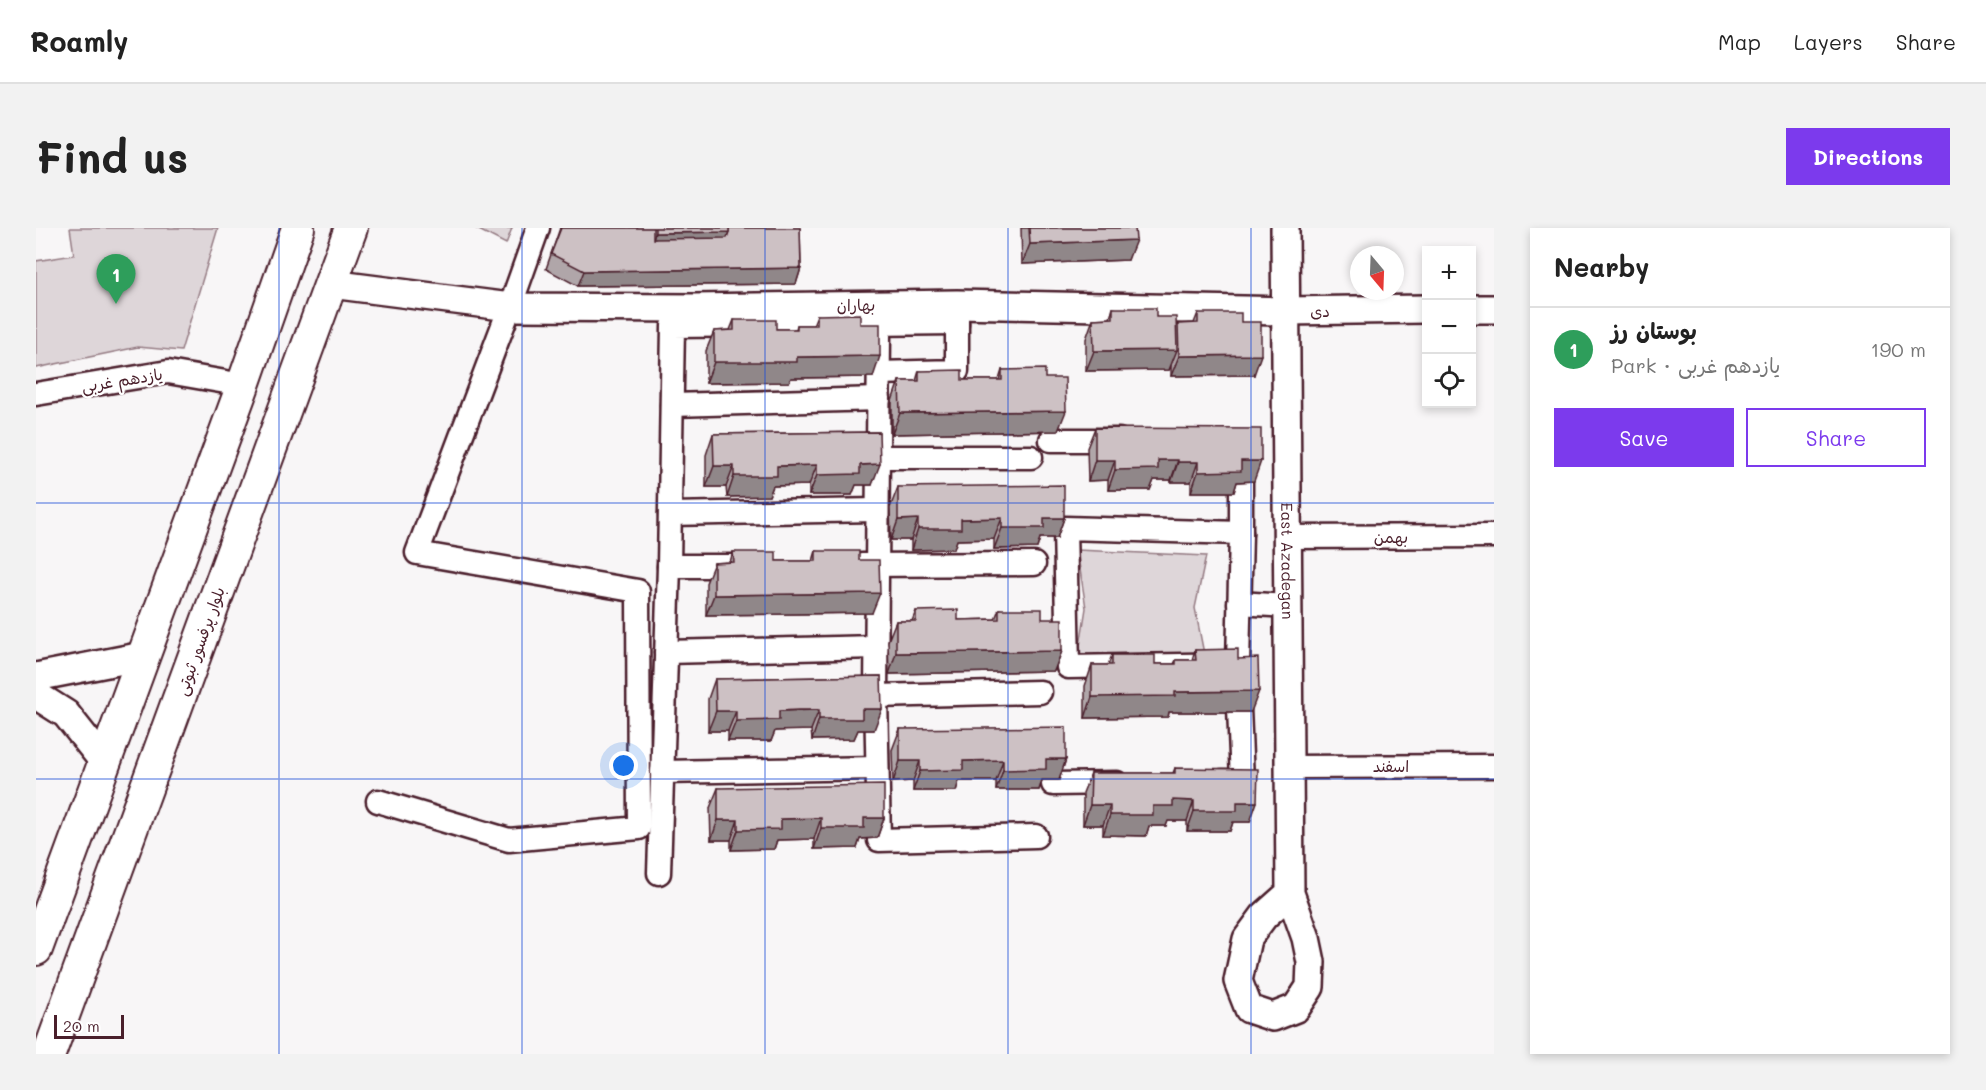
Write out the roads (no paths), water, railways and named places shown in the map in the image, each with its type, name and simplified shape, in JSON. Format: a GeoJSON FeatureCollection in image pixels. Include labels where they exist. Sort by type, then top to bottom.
{"type":"FeatureCollection","features":[{"type":"Feature","properties":{"kind":"main road"},"geometry":{"type":"LineString","coordinates":[[36,949],[243,385],[298,228]]}},
{"type":"Feature","properties":{"kind":"main road","name":"بلوار پرفسور ثبوتی"},"geometry":{"type":"LineString","coordinates":[[49,1054],[351,228]]}},
{"type":"Feature","properties":{"kind":"street"},"geometry":{"type":"LineString","coordinates":[[378,801],[509,840],[639,828],[638,591],[417,553],[538,228]]}},
{"type":"Feature","properties":{"kind":"street","name":"East Azadegan"},"geometry":{"type":"LineString","coordinates":[[1285,228],[1290,893]]}},
{"type":"Feature","properties":{"kind":"street","name":"بهاران"},"geometry":{"type":"LineString","coordinates":[[331,284],[510,307],[695,308],[957,314],[1285,311]]}},
{"type":"Feature","properties":{"kind":"street","name":"دی"},"geometry":{"type":"LineString","coordinates":[[1285,311],[1422,309]]}},
{"type":"Feature","properties":{"kind":"street"},"geometry":{"type":"LineString","coordinates":[[1476,309],[1494,309]]}},
{"type":"Feature","properties":{"kind":"street"},"geometry":{"type":"LineString","coordinates":[[659,873],[669,566],[673,326],[880,324],[957,314],[957,371],[878,373]]}},
{"type":"Feature","properties":{"kind":"street"},"geometry":{"type":"LineString","coordinates":[[880,324],[876,696],[879,840],[1036,836]]}},
{"type":"Feature","properties":{"kind":"street","name":"یازدهم غربی"},"geometry":{"type":"LineString","coordinates":[[36,394],[168,372],[243,385]]}},
{"type":"Feature","properties":{"kind":"street"},"geometry":{"type":"LineString","coordinates":[[672,405],[879,399]]}},
{"type":"Feature","properties":{"kind":"street"},"geometry":{"type":"LineString","coordinates":[[1051,440],[1134,440]]}},
{"type":"Feature","properties":{"kind":"street"},"geometry":{"type":"LineString","coordinates":[[1206,781],[1242,781],[1238,664],[1241,441],[1217,441]]}},
{"type":"Feature","properties":{"kind":"street"},"geometry":{"type":"LineString","coordinates":[[878,457],[1031,457]]}},
{"type":"Feature","properties":{"kind":"street"},"geometry":{"type":"LineString","coordinates":[[670,514],[877,510]]}},
{"type":"Feature","properties":{"kind":"street"},"geometry":{"type":"LineString","coordinates":[[1238,664],[1068,667],[1065,528],[1240,533]]}},
{"type":"Feature","properties":{"kind":"street","name":"بهمن"},"geometry":{"type":"LineString","coordinates":[[1287,537],[1494,536]]}},
{"type":"Feature","properties":{"kind":"street"},"geometry":{"type":"LineString","coordinates":[[843,565],[1034,564]]}},
{"type":"Feature","properties":{"kind":"street"},"geometry":{"type":"LineString","coordinates":[[669,566],[761,566]]}},
{"type":"Feature","properties":{"kind":"street"},"geometry":{"type":"LineString","coordinates":[[1239,603],[1288,606]]}},
{"type":"Feature","properties":{"kind":"street"},"geometry":{"type":"LineString","coordinates":[[877,623],[900,622]]}},
{"type":"Feature","properties":{"kind":"street"},"geometry":{"type":"LineString","coordinates":[[666,652],[877,646]]}},
{"type":"Feature","properties":{"kind":"street"},"geometry":{"type":"LineString","coordinates":[[36,677],[143,656]]}},
{"type":"Feature","properties":{"kind":"street"},"geometry":{"type":"LineString","coordinates":[[876,696],[1040,692]]}},
{"type":"Feature","properties":{"kind":"street"},"geometry":{"type":"LineString","coordinates":[[36,695],[66,714],[104,762]]}},
{"type":"Feature","properties":{"kind":"street","name":"اسفند"},"geometry":{"type":"LineString","coordinates":[[1289,767],[1494,766]]}},
{"type":"Feature","properties":{"kind":"street"},"geometry":{"type":"LineString","coordinates":[[662,772],[877,768]]}},
{"type":"Feature","properties":{"kind":"street"},"geometry":{"type":"LineString","coordinates":[[1053,784],[1136,783]]}},
{"type":"Feature","properties":{"kind":"place","name":"بوستان رز"},"geometry":{"type":"Point","coordinates":[116,304]}}]}
